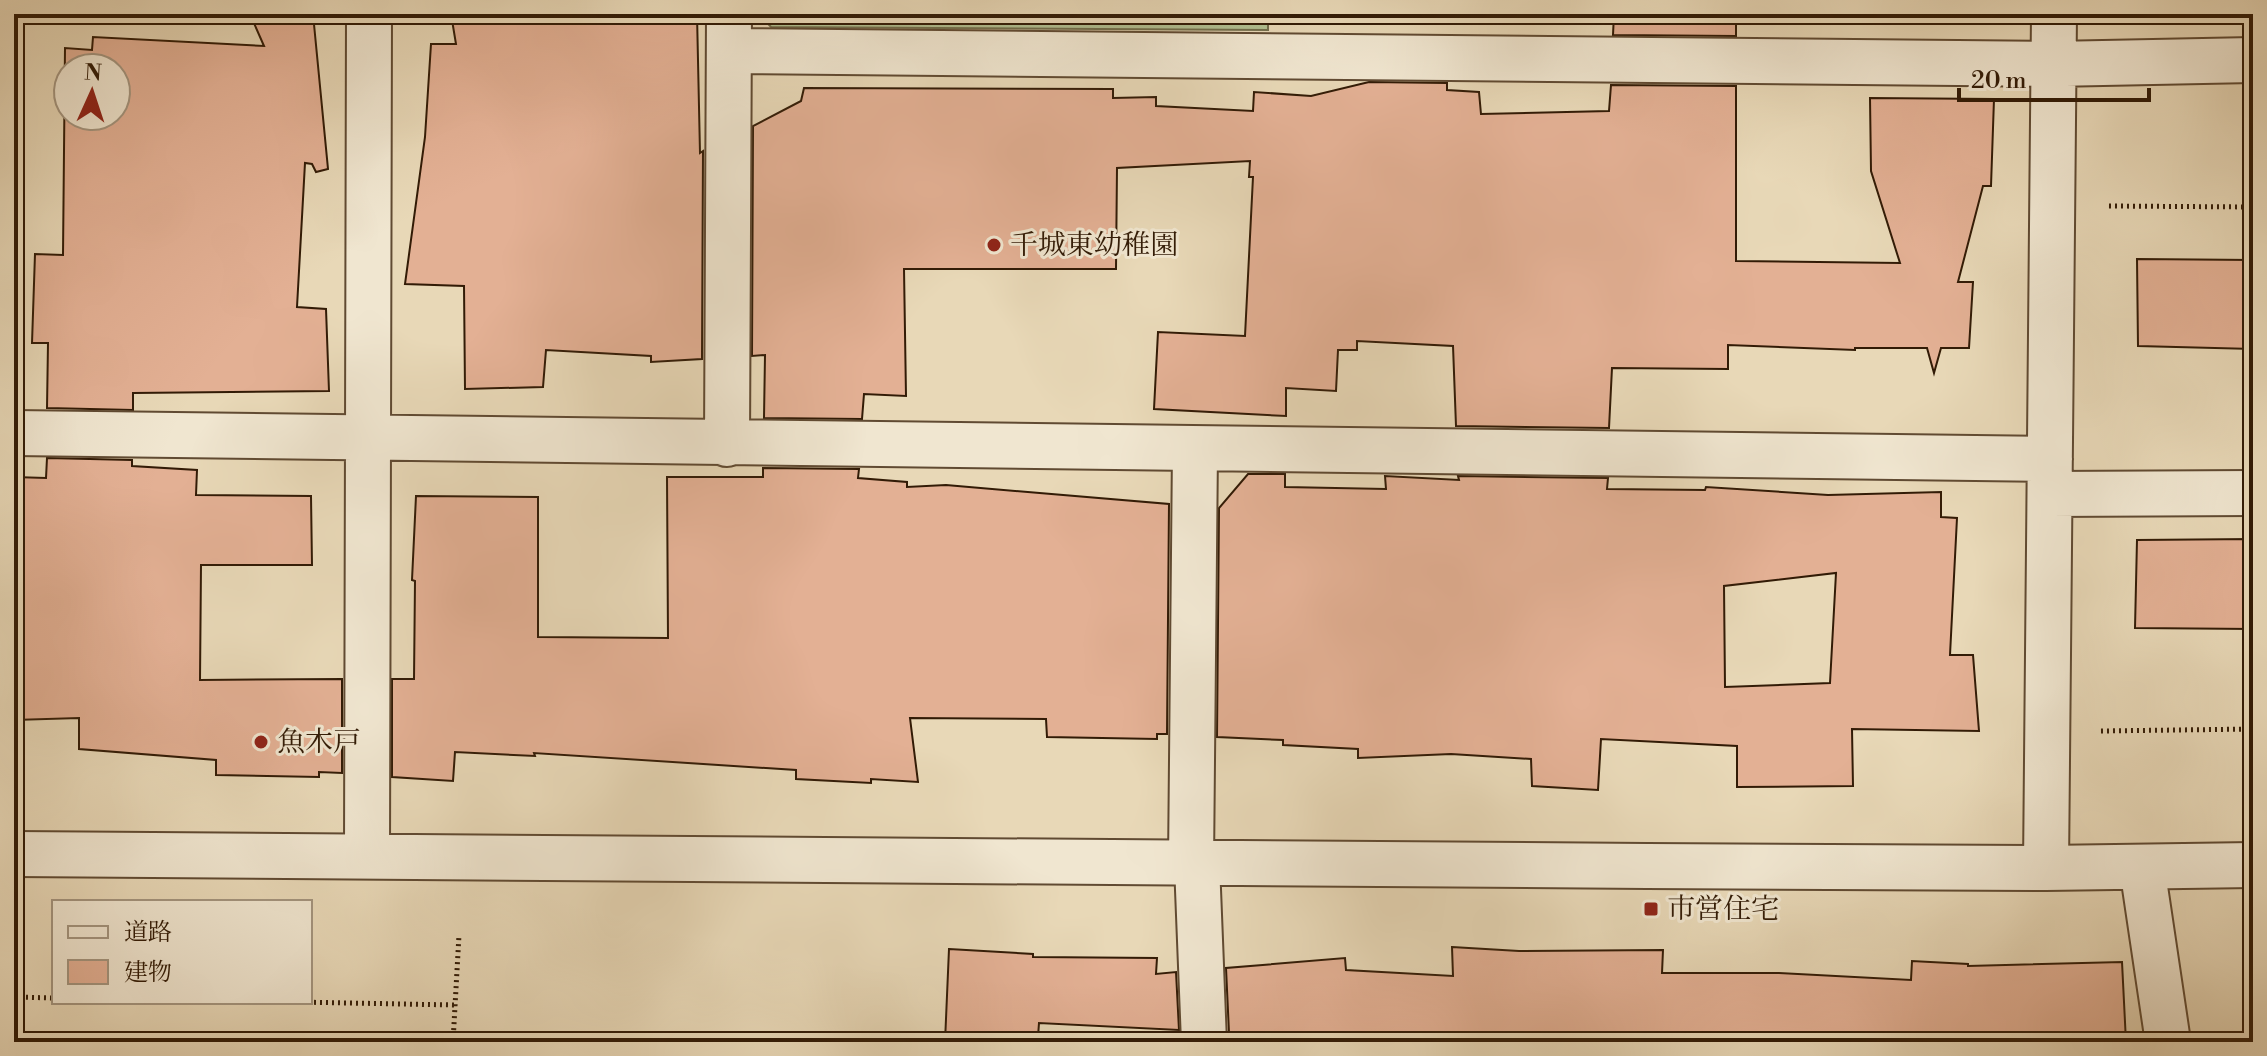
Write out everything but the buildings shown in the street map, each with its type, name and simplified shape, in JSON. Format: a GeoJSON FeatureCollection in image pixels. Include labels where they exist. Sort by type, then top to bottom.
{"type":"FeatureCollection","features":[{"type":"Feature","properties":{"kind":"street"},"geometry":{"type":"LineString","coordinates":[[367,856],[369,14]]}},
{"type":"Feature","properties":{"kind":"street"},"geometry":{"type":"LineString","coordinates":[[2046,868],[2054,14]]}},
{"type":"Feature","properties":{"kind":"street"},"geometry":{"type":"LineString","coordinates":[[727,444],[729,33],[2053,64],[2253,60]]}},
{"type":"Feature","properties":{"kind":"street"},"geometry":{"type":"LineString","coordinates":[[14,433],[1195,449],[2050,476],[2253,493]]}},
{"type":"Feature","properties":{"kind":"street"},"geometry":{"type":"LineString","coordinates":[[1195,449],[1194,864],[1204,1042]]}},
{"type":"Feature","properties":{"kind":"street"},"geometry":{"type":"LineString","coordinates":[[14,854],[1194,864],[2046,868],[2253,865]]}},
{"type":"Feature","properties":{"kind":"street"},"geometry":{"type":"LineString","coordinates":[[2142,867],[2168,1042]]}},
{"type":"Feature","properties":{"kind":"path"},"geometry":{"type":"LineString","coordinates":[[2052,205],[2253,207]]}},
{"type":"Feature","properties":{"kind":"path"},"geometry":{"type":"LineString","coordinates":[[2048,732],[2253,729]]}},
{"type":"Feature","properties":{"kind":"path"},"geometry":{"type":"LineString","coordinates":[[453,1042],[459,935]]}},
{"type":"Feature","properties":{"kind":"path"},"geometry":{"type":"LineString","coordinates":[[14,997],[52,998]]}},
{"type":"Feature","properties":{"kind":"path"},"geometry":{"type":"LineString","coordinates":[[312,1002],[455,1005]]}},
{"type":"Feature","properties":{"kind":"green space"},"geometry":{"type":"Polygon","coordinates":[[[759,14],[1268,14],[1268,30],[771,27],[759,14]]]}},
{"type":"Feature","properties":{"kind":"place","name":"千城東幼稚園"},"geometry":{"type":"Point","coordinates":[994,245]}},
{"type":"Feature","properties":{"kind":"place","name":"魚木戸"},"geometry":{"type":"Point","coordinates":[261,742]}},
{"type":"Feature","properties":{"kind":"place","name":"市営住宅"},"geometry":{"type":"Point","coordinates":[1651,909]}}]}
